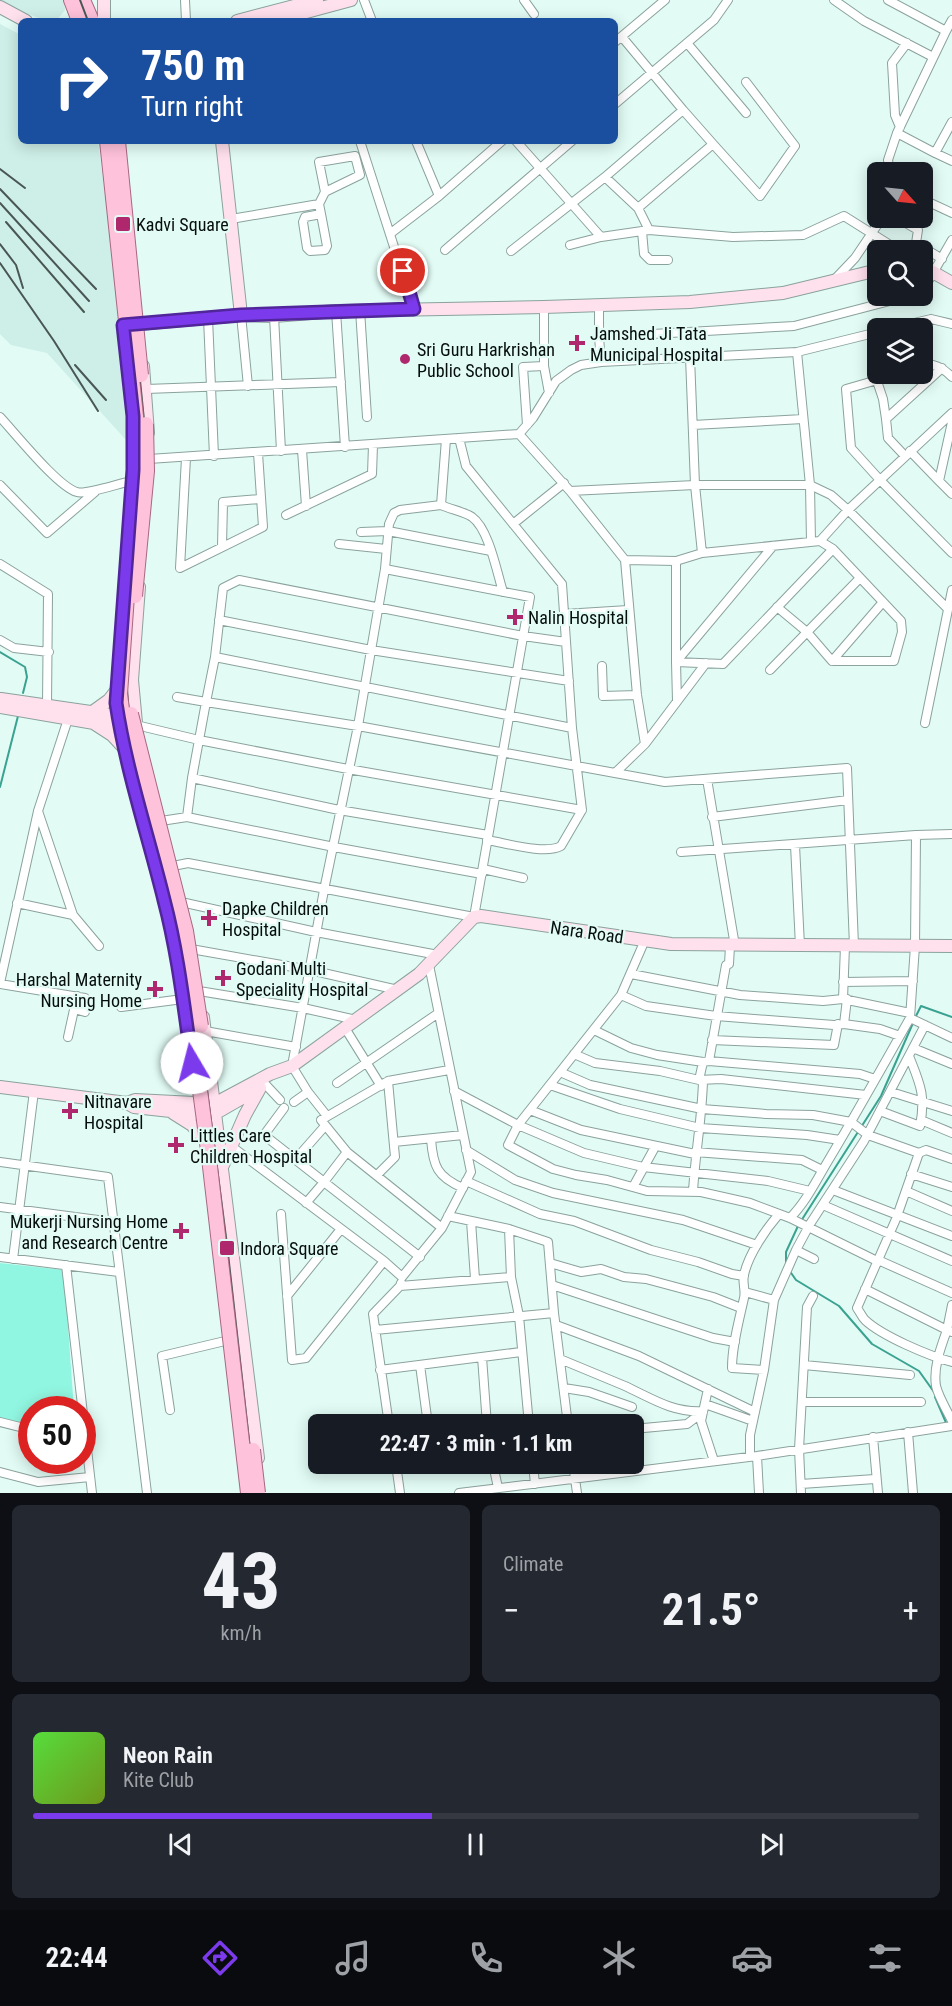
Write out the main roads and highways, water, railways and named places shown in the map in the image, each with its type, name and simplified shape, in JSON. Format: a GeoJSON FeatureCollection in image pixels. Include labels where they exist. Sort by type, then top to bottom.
{"type":"FeatureCollection","features":[{"type":"Feature","properties":{"kind":"main road"},"geometry":{"type":"LineString","coordinates":[[69,0],[76,18]]}},
{"type":"Feature","properties":{"kind":"main road"},"geometry":{"type":"LineString","coordinates":[[85,0],[92,18]]}},
{"type":"Feature","properties":{"kind":"main road"},"geometry":{"type":"LineString","coordinates":[[104,0],[105,18]]}},
{"type":"Feature","properties":{"kind":"main road"},"geometry":{"type":"LineString","coordinates":[[248,18],[317,0]]}},
{"type":"Feature","properties":{"kind":"main road"},"geometry":{"type":"LineString","coordinates":[[284,18],[351,0]]}},
{"type":"Feature","properties":{"kind":"main road"},"geometry":{"type":"LineString","coordinates":[[0,7],[20,18]]}},
{"type":"Feature","properties":{"kind":"main road"},"geometry":{"type":"LineString","coordinates":[[105,144],[133,416],[132,481],[116,692],[124,747],[176,954],[195,1087],[242,1493]]}},
{"type":"Feature","properties":{"kind":"main road"},"geometry":{"type":"LineString","coordinates":[[105,144],[136,416],[136,470],[121,657],[120,704],[125,733],[177,933],[187,993],[210,1158],[248,1493]]}},
{"type":"Feature","properties":{"kind":"main road"},"geometry":{"type":"LineString","coordinates":[[120,144],[146,390],[149,459],[134,639],[132,680],[135,719],[181,902],[199,991],[260,1493]]}},
{"type":"Feature","properties":{"kind":"main road"},"geometry":{"type":"LineString","coordinates":[[120,144],[146,416],[147,471],[130,648],[130,710],[186,932],[196,992],[260,1493]]}},
{"type":"Feature","properties":{"kind":"main road"},"geometry":{"type":"LineString","coordinates":[[222,144],[241,315]]}},
{"type":"Feature","properties":{"kind":"main road"},"geometry":{"type":"LineString","coordinates":[[933,272],[952,283]]}},
{"type":"Feature","properties":{"kind":"main road"},"geometry":{"type":"LineString","coordinates":[[123,325],[241,315],[274,316],[360,310],[690,302],[783,293],[867,273]]}},
{"type":"Feature","properties":{"kind":"main road"},"geometry":{"type":"LineString","coordinates":[[93,718],[116,692]]}},
{"type":"Feature","properties":{"kind":"main road"},"geometry":{"type":"LineString","coordinates":[[0,699],[47,706],[70,714]]}},
{"type":"Feature","properties":{"kind":"main road"},"geometry":{"type":"LineString","coordinates":[[0,707],[119,721],[135,719]]}},
{"type":"Feature","properties":{"kind":"main road"},"geometry":{"type":"LineString","coordinates":[[93,718],[124,747]]}},
{"type":"Feature","properties":{"kind":"main road","name":"Nara Road"},"geometry":{"type":"LineString","coordinates":[[278,1072],[292,1066],[398,990],[429,965],[474,917],[481,916],[670,944],[952,946]]}},
{"type":"Feature","properties":{"kind":"main road"},"geometry":{"type":"LineString","coordinates":[[215,1108],[270,1074],[278,1072]]}},
{"type":"Feature","properties":{"kind":"main road"},"geometry":{"type":"LineString","coordinates":[[0,1087],[127,1103],[134,1107],[197,1109],[215,1108],[262,1086],[273,1079],[278,1072]]}},
{"type":"Feature","properties":{"kind":"main road"},"geometry":{"type":"LineString","coordinates":[[222,1168],[262,1086]]}},
{"type":"Feature","properties":{"kind":"main road"},"geometry":{"type":"LineString","coordinates":[[172,1107],[195,1087]]}},
{"type":"Feature","properties":{"kind":"main road"},"geometry":{"type":"LineString","coordinates":[[172,1107],[200,1134]]}},
{"type":"Feature","properties":{"kind":"waterway"},"geometry":{"type":"LineString","coordinates":[[0,652],[25,667],[27,677],[23,693]]}},
{"type":"Feature","properties":{"kind":"waterway"},"geometry":{"type":"LineString","coordinates":[[0,787],[18,716]]}},
{"type":"Feature","properties":{"kind":"waterway"},"geometry":{"type":"LineString","coordinates":[[915,1018],[921,1006],[952,1017]]}},
{"type":"Feature","properties":{"kind":"waterway"},"geometry":{"type":"LineString","coordinates":[[801,1221],[881,1096],[913,1023]]}},
{"type":"Feature","properties":{"kind":"waterway"},"geometry":{"type":"LineString","coordinates":[[786,1262],[786,1252],[798,1226]]}},
{"type":"Feature","properties":{"kind":"waterway"},"geometry":{"type":"LineString","coordinates":[[789,1270],[796,1280],[839,1306],[872,1344],[919,1371],[934,1392]]}},
{"type":"Feature","properties":{"kind":"waterway"},"geometry":{"type":"LineString","coordinates":[[935,1397],[947,1425]]}},
{"type":"Feature","properties":{"kind":"railway"},"geometry":{"type":"LineString","coordinates":[[80,0],[87,18]]}},
{"type":"Feature","properties":{"kind":"railway"},"geometry":{"type":"LineString","coordinates":[[116,144],[144,420],[144,473],[126,677],[129,715],[176,896],[193,982],[227,1245],[255,1493]]}},
{"type":"Feature","properties":{"kind":"railway"},"geometry":{"type":"LineString","coordinates":[[0,169],[25,188]]}},
{"type":"Feature","properties":{"kind":"railway"},"geometry":{"type":"LineString","coordinates":[[0,189],[96,289]]}},
{"type":"Feature","properties":{"kind":"railway"},"geometry":{"type":"LineString","coordinates":[[0,203],[89,301]]}},
{"type":"Feature","properties":{"kind":"railway"},"geometry":{"type":"LineString","coordinates":[[6,222],[84,312]]}},
{"type":"Feature","properties":{"kind":"railway"},"geometry":{"type":"LineString","coordinates":[[0,244],[16,265],[23,288]]}},
{"type":"Feature","properties":{"kind":"railway"},"geometry":{"type":"LineString","coordinates":[[0,263],[54,341],[98,411]]}},
{"type":"Feature","properties":{"kind":"railway"},"geometry":{"type":"LineString","coordinates":[[75,365],[106,400]]}},
{"type":"Feature","properties":{"kind":"place","name":"Kadvi Square"},"geometry":{"type":"Point","coordinates":[123,224]}},
{"type":"Feature","properties":{"kind":"place","name":"Jamshed Ji Tata Municipal Hospital"},"geometry":{"type":"Point","coordinates":[577,343]}},
{"type":"Feature","properties":{"kind":"place","name":"Sri Guru Harkrishan Public School"},"geometry":{"type":"Point","coordinates":[405,359]}},
{"type":"Feature","properties":{"kind":"place","name":"Nalin Hospital"},"geometry":{"type":"Point","coordinates":[515,617]}},
{"type":"Feature","properties":{"kind":"place","name":"Dapke Children Hospital"},"geometry":{"type":"Point","coordinates":[209,918]}},
{"type":"Feature","properties":{"kind":"place","name":"Godani Multi Speciality Hospital"},"geometry":{"type":"Point","coordinates":[223,978]}},
{"type":"Feature","properties":{"kind":"place","name":"Harshal Maternity Nursing Home"},"geometry":{"type":"Point","coordinates":[155,989]}},
{"type":"Feature","properties":{"kind":"place","name":"Nitnavare Hospital"},"geometry":{"type":"Point","coordinates":[70,1111]}},
{"type":"Feature","properties":{"kind":"place","name":"Littles Care Children Hospital"},"geometry":{"type":"Point","coordinates":[176,1145]}},
{"type":"Feature","properties":{"kind":"place","name":"Mukerji Nursing Home and Research Centre"},"geometry":{"type":"Point","coordinates":[181,1231]}},
{"type":"Feature","properties":{"kind":"place","name":"Indora Square"},"geometry":{"type":"Point","coordinates":[227,1248]}}]}
